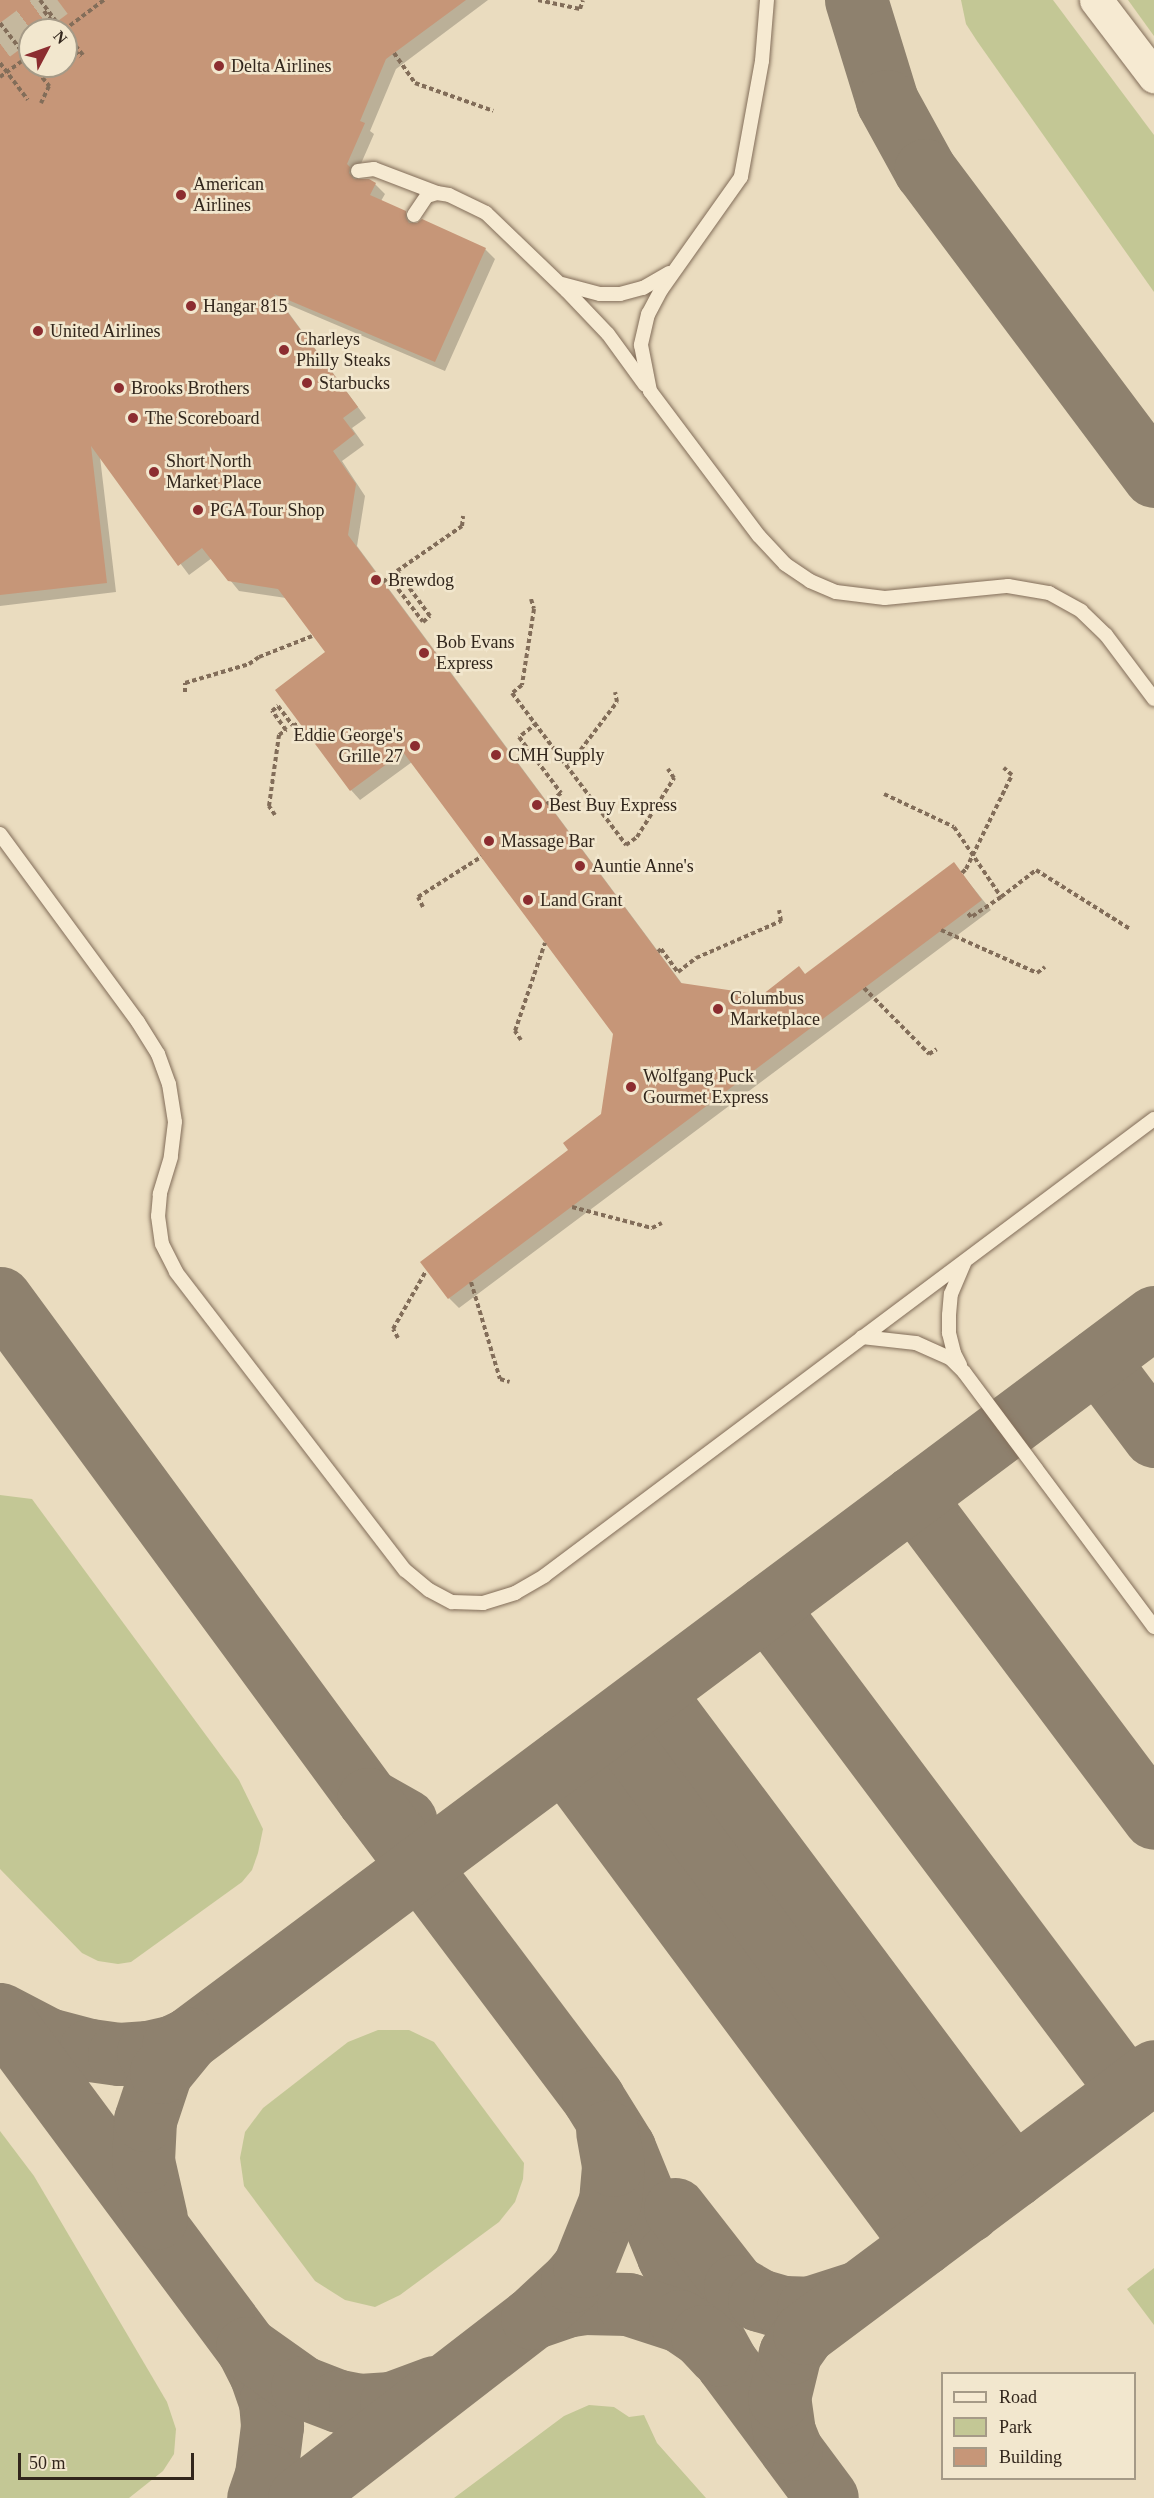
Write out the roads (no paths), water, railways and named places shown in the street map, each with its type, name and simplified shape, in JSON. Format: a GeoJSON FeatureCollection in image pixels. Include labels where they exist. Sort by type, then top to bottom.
{"type":"FeatureCollection","features":[{"type":"Feature","properties":{"kind":"street"},"geometry":{"type":"LineString","coordinates":[[1096,0],[1154,76]]}},
{"type":"Feature","properties":{"kind":"lane"},"geometry":{"type":"LineString","coordinates":[[650,391],[641,356],[643,328],[661,290],[741,177],[762,61],[767,0]]}},
{"type":"Feature","properties":{"kind":"lane"},"geometry":{"type":"LineString","coordinates":[[358,171],[374,168],[437,193],[449,195],[486,213],[608,334],[759,536],[785,564],[810,581],[836,592],[885,598],[1008,586],[1049,593],[1081,611],[1106,635],[1154,699]]}},
{"type":"Feature","properties":{"kind":"lane"},"geometry":{"type":"LineString","coordinates":[[414,215],[427,196],[437,193]]}},
{"type":"Feature","properties":{"kind":"lane"},"geometry":{"type":"LineString","coordinates":[[556,282],[600,294],[620,294],[654,283],[680,264]]}},
{"type":"Feature","properties":{"kind":"lane"},"geometry":{"type":"LineString","coordinates":[[0,834],[138,1022],[158,1054],[169,1084],[174,1122],[171,1157],[160,1194],[158,1216],[162,1244],[176,1272],[405,1570],[429,1590],[452,1602],[483,1603],[515,1593],[544,1576],[1154,1119]]}},
{"type":"Feature","properties":{"kind":"lane"},"geometry":{"type":"LineString","coordinates":[[964,1372],[954,1353],[949,1333],[949,1315],[951,1294],[966,1260]]}},
{"type":"Feature","properties":{"kind":"lane"},"geometry":{"type":"LineString","coordinates":[[862,1337],[916,1343],[950,1358],[964,1372],[1154,1627]]}},
{"type":"Feature","properties":{"kind":"tunnel"},"geometry":{"type":"LineString","coordinates":[[0,43],[58,0]]}},
{"type":"Feature","properties":{"kind":"place","name":"Delta Airlines"},"geometry":{"type":"Point","coordinates":[219,66]}},
{"type":"Feature","properties":{"kind":"place","name":"American Airlines"},"geometry":{"type":"Point","coordinates":[181,195]}},
{"type":"Feature","properties":{"kind":"place","name":"Hangar 815"},"geometry":{"type":"Point","coordinates":[191,306]}},
{"type":"Feature","properties":{"kind":"place","name":"United Airlines"},"geometry":{"type":"Point","coordinates":[38,331]}},
{"type":"Feature","properties":{"kind":"place","name":"Charleys Philly Steaks"},"geometry":{"type":"Point","coordinates":[284,350]}},
{"type":"Feature","properties":{"kind":"place","name":"Starbucks"},"geometry":{"type":"Point","coordinates":[307,383]}},
{"type":"Feature","properties":{"kind":"place","name":"Brooks Brothers"},"geometry":{"type":"Point","coordinates":[119,388]}},
{"type":"Feature","properties":{"kind":"place","name":"The Scoreboard"},"geometry":{"type":"Point","coordinates":[133,418]}},
{"type":"Feature","properties":{"kind":"place","name":"Short North Market Place"},"geometry":{"type":"Point","coordinates":[154,472]}},
{"type":"Feature","properties":{"kind":"place","name":"PGA Tour Shop"},"geometry":{"type":"Point","coordinates":[198,510]}},
{"type":"Feature","properties":{"kind":"place","name":"Brewdog"},"geometry":{"type":"Point","coordinates":[376,580]}},
{"type":"Feature","properties":{"kind":"place","name":"Bob Evans Express"},"geometry":{"type":"Point","coordinates":[424,653]}},
{"type":"Feature","properties":{"kind":"place","name":"Eddie George's Grille 27"},"geometry":{"type":"Point","coordinates":[415,746]}},
{"type":"Feature","properties":{"kind":"place","name":"CMH Supply"},"geometry":{"type":"Point","coordinates":[496,755]}},
{"type":"Feature","properties":{"kind":"place","name":"Best Buy Express"},"geometry":{"type":"Point","coordinates":[537,805]}},
{"type":"Feature","properties":{"kind":"place","name":"Massage Bar"},"geometry":{"type":"Point","coordinates":[489,841]}},
{"type":"Feature","properties":{"kind":"place","name":"Auntie Anne's"},"geometry":{"type":"Point","coordinates":[580,866]}},
{"type":"Feature","properties":{"kind":"place","name":"Land Grant"},"geometry":{"type":"Point","coordinates":[528,900]}},
{"type":"Feature","properties":{"kind":"place","name":"Columbus Marketplace"},"geometry":{"type":"Point","coordinates":[718,1009]}},
{"type":"Feature","properties":{"kind":"place","name":"Wolfgang Puck Gourmet Express"},"geometry":{"type":"Point","coordinates":[631,1087]}}]}
